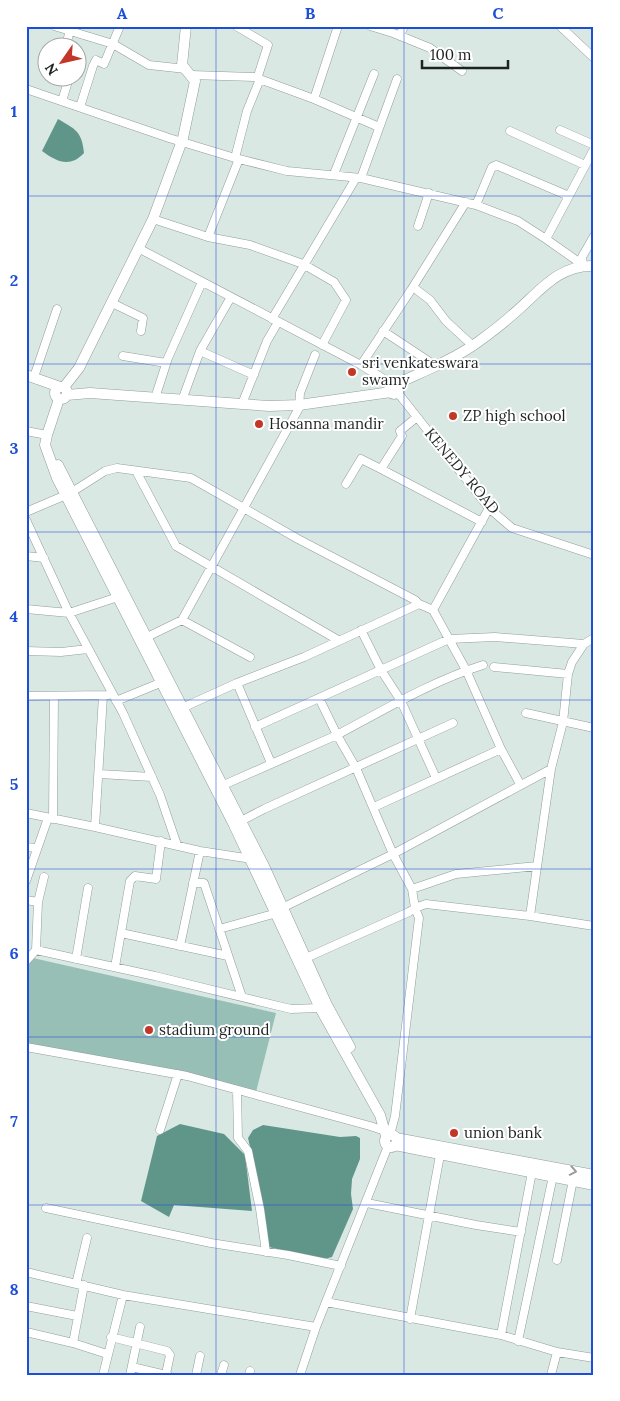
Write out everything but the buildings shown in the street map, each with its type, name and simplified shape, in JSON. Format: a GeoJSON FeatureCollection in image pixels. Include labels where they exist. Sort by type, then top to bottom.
{"type":"FeatureCollection","features":[{"type":"Feature","properties":{"kind":"main road"},"geometry":{"type":"LineString","coordinates":[[186,26],[182,65],[195,80],[182,141],[153,219],[79,368],[62,392],[45,445],[57,478],[69,494],[147,637],[182,708],[279,910],[320,1008],[391,1137],[440,1154],[594,1175]]}},
{"type":"Feature","properties":{"kind":"main road"},"geometry":{"type":"LineString","coordinates":[[29,378],[62,392],[242,404],[299,402],[393,388],[473,346],[512,316],[542,287],[559,275],[583,265],[594,266]]}},
{"type":"Feature","properties":{"kind":"main road"},"geometry":{"type":"LineString","coordinates":[[62,392],[89,388],[299,402]]}},
{"type":"Feature","properties":{"kind":"main road"},"geometry":{"type":"LineString","coordinates":[[62,392],[50,438],[69,494],[160,683],[219,787],[241,821],[255,858]]}},
{"type":"Feature","properties":{"kind":"main road"},"geometry":{"type":"LineString","coordinates":[[279,910],[306,958],[327,1005],[385,1113],[391,1137]]}},
{"type":"Feature","properties":{"kind":"main road"},"geometry":{"type":"LineString","coordinates":[[391,1137],[490,1160],[532,1172],[594,1185]]}},
{"type":"Feature","properties":{"kind":"street"},"geometry":{"type":"LineString","coordinates":[[54,26],[69,29],[113,44],[149,65],[188,72],[254,77],[314,99],[379,128]]}},
{"type":"Feature","properties":{"kind":"street"},"geometry":{"type":"LineString","coordinates":[[80,107],[92,66],[96,60],[104,64],[120,26]]}},
{"type":"Feature","properties":{"kind":"street"},"geometry":{"type":"LineString","coordinates":[[314,99],[338,26]]}},
{"type":"Feature","properties":{"kind":"street"},"geometry":{"type":"LineString","coordinates":[[370,26],[430,48],[462,71]]}},
{"type":"Feature","properties":{"kind":"street"},"geometry":{"type":"LineString","coordinates":[[400,36],[404,26]]}},
{"type":"Feature","properties":{"kind":"street"},"geometry":{"type":"LineString","coordinates":[[560,26],[594,58]]}},
{"type":"Feature","properties":{"kind":"street"},"geometry":{"type":"LineString","coordinates":[[208,237],[237,159],[247,111],[259,79],[268,45],[240,27]]}},
{"type":"Feature","properties":{"kind":"street"},"geometry":{"type":"LineString","coordinates":[[334,174],[374,74]]}},
{"type":"Feature","properties":{"kind":"street"},"geometry":{"type":"LineString","coordinates":[[244,399],[275,321],[304,264],[358,178],[397,79]]}},
{"type":"Feature","properties":{"kind":"street"},"geometry":{"type":"LineString","coordinates":[[62,101],[66,88]]}},
{"type":"Feature","properties":{"kind":"street"},"geometry":{"type":"LineString","coordinates":[[27,92],[62,101],[237,159],[287,171],[334,174],[358,178],[476,205],[518,222],[583,265]]}},
{"type":"Feature","properties":{"kind":"street"},"geometry":{"type":"LineString","coordinates":[[560,130],[594,145]]}},
{"type":"Feature","properties":{"kind":"street"},"geometry":{"type":"LineString","coordinates":[[510,131],[585,165]]}},
{"type":"Feature","properties":{"kind":"street"},"geometry":{"type":"LineString","coordinates":[[546,239],[594,149]]}},
{"type":"Feature","properties":{"kind":"street"},"geometry":{"type":"LineString","coordinates":[[476,205],[492,167],[496,165],[569,196]]}},
{"type":"Feature","properties":{"kind":"street"},"geometry":{"type":"LineString","coordinates":[[418,226],[429,193]]}},
{"type":"Feature","properties":{"kind":"street"},"geometry":{"type":"LineString","coordinates":[[361,365],[466,202]]}},
{"type":"Feature","properties":{"kind":"street"},"geometry":{"type":"LineString","coordinates":[[153,219],[208,237],[250,245],[304,264],[334,282],[346,300],[322,345]]}},
{"type":"Feature","properties":{"kind":"street"},"geometry":{"type":"LineString","coordinates":[[583,265],[582,257],[594,236]]}},
{"type":"Feature","properties":{"kind":"street","name":"KENEDY ROAD"},"geometry":{"type":"LineString","coordinates":[[138,248],[361,365],[393,388],[489,508],[512,528],[594,555]]}},
{"type":"Feature","properties":{"kind":"street"},"geometry":{"type":"LineString","coordinates":[[157,392],[166,363],[202,282]]}},
{"type":"Feature","properties":{"kind":"street"},"geometry":{"type":"LineString","coordinates":[[413,287],[423,293],[450,325],[473,346]]}},
{"type":"Feature","properties":{"kind":"street"},"geometry":{"type":"LineString","coordinates":[[184,395],[200,351],[231,298]]}},
{"type":"Feature","properties":{"kind":"street"},"geometry":{"type":"LineString","coordinates":[[112,303],[134,311],[143,318],[141,331]]}},
{"type":"Feature","properties":{"kind":"street"},"geometry":{"type":"LineString","coordinates":[[29,378],[57,310]]}},
{"type":"Feature","properties":{"kind":"street"},"geometry":{"type":"LineString","coordinates":[[383,331],[436,366]]}},
{"type":"Feature","properties":{"kind":"street"},"geometry":{"type":"LineString","coordinates":[[200,351],[254,375]]}},
{"type":"Feature","properties":{"kind":"street"},"geometry":{"type":"LineString","coordinates":[[147,637],[182,620],[299,408],[299,402],[315,355]]}},
{"type":"Feature","properties":{"kind":"street"},"geometry":{"type":"LineString","coordinates":[[123,356],[166,363]]}},
{"type":"Feature","properties":{"kind":"street"},"geometry":{"type":"LineString","coordinates":[[381,469],[402,436],[400,431],[418,417]]}},
{"type":"Feature","properties":{"kind":"street"},"geometry":{"type":"LineString","coordinates":[[26,431],[47,435]]}},
{"type":"Feature","properties":{"kind":"street"},"geometry":{"type":"LineString","coordinates":[[346,484],[361,459],[482,522]]}},
{"type":"Feature","properties":{"kind":"street"},"geometry":{"type":"LineString","coordinates":[[26,512],[69,494],[105,471],[117,468],[191,478],[298,538],[415,600],[419,604],[433,610],[466,670],[520,784]]}},
{"type":"Feature","properties":{"kind":"street"},"geometry":{"type":"LineString","coordinates":[[136,471],[176,546],[338,640]]}},
{"type":"Feature","properties":{"kind":"street"},"geometry":{"type":"LineString","coordinates":[[433,610],[489,508]]}},
{"type":"Feature","properties":{"kind":"street"},"geometry":{"type":"LineString","coordinates":[[26,520],[152,777],[177,845]]}},
{"type":"Feature","properties":{"kind":"street"},"geometry":{"type":"LineString","coordinates":[[26,556],[44,558]]}},
{"type":"Feature","properties":{"kind":"street"},"geometry":{"type":"LineString","coordinates":[[26,609],[70,613],[118,597]]}},
{"type":"Feature","properties":{"kind":"street"},"geometry":{"type":"LineString","coordinates":[[182,708],[237,682],[304,657],[419,604]]}},
{"type":"Feature","properties":{"kind":"street"},"geometry":{"type":"LineString","coordinates":[[182,620],[250,657]]}},
{"type":"Feature","properties":{"kind":"street"},"geometry":{"type":"LineString","coordinates":[[361,630],[381,670],[401,701],[436,778]]}},
{"type":"Feature","properties":{"kind":"street"},"geometry":{"type":"LineString","coordinates":[[255,727],[449,639],[495,637],[584,644]]}},
{"type":"Feature","properties":{"kind":"street"},"geometry":{"type":"LineString","coordinates":[[530,916],[550,769],[563,722],[568,674],[572,662],[584,644],[594,638]]}},
{"type":"Feature","properties":{"kind":"street"},"geometry":{"type":"LineString","coordinates":[[26,651],[62,652],[88,649]]}},
{"type":"Feature","properties":{"kind":"street"},"geometry":{"type":"LineString","coordinates":[[219,787],[337,735],[401,701],[466,670],[484,665]]}},
{"type":"Feature","properties":{"kind":"street"},"geometry":{"type":"LineString","coordinates":[[494,667],[568,674]]}},
{"type":"Feature","properties":{"kind":"street"},"geometry":{"type":"LineString","coordinates":[[237,682],[271,763]]}},
{"type":"Feature","properties":{"kind":"street"},"geometry":{"type":"LineString","coordinates":[[26,696],[114,697],[160,683]]}},
{"type":"Feature","properties":{"kind":"street"},"geometry":{"type":"LineString","coordinates":[[26,880],[36,848],[50,818],[54,696]]}},
{"type":"Feature","properties":{"kind":"street"},"geometry":{"type":"LineString","coordinates":[[95,827],[103,696]]}},
{"type":"Feature","properties":{"kind":"street"},"geometry":{"type":"LineString","coordinates":[[300,1375],[316,1327],[367,1203],[391,1137],[396,1116],[419,918],[415,908],[412,889],[393,854],[356,768],[319,698]]}},
{"type":"Feature","properties":{"kind":"street"},"geometry":{"type":"LineString","coordinates":[[526,713],[594,728]]}},
{"type":"Feature","properties":{"kind":"street"},"geometry":{"type":"LineString","coordinates":[[241,821],[453,723]]}},
{"type":"Feature","properties":{"kind":"street"},"geometry":{"type":"LineString","coordinates":[[374,807],[502,749]]}},
{"type":"Feature","properties":{"kind":"street"},"geometry":{"type":"LineString","coordinates":[[219,929],[279,910],[393,854],[550,769]]}},
{"type":"Feature","properties":{"kind":"street"},"geometry":{"type":"LineString","coordinates":[[99,774],[152,777]]}},
{"type":"Feature","properties":{"kind":"street"},"geometry":{"type":"LineString","coordinates":[[26,813],[200,851],[255,858]]}},
{"type":"Feature","properties":{"kind":"street"},"geometry":{"type":"LineString","coordinates":[[114,967],[122,933],[130,881],[135,876],[156,879],[161,842]]}},
{"type":"Feature","properties":{"kind":"street"},"geometry":{"type":"LineString","coordinates":[[26,847],[36,848]]}},
{"type":"Feature","properties":{"kind":"street"},"geometry":{"type":"LineString","coordinates":[[180,946],[200,851]]}},
{"type":"Feature","properties":{"kind":"street"},"geometry":{"type":"LineString","coordinates":[[412,889],[456,874],[537,866]]}},
{"type":"Feature","properties":{"kind":"street"},"geometry":{"type":"LineString","coordinates":[[26,961],[36,950],[38,902],[44,877]]}},
{"type":"Feature","properties":{"kind":"street"},"geometry":{"type":"LineString","coordinates":[[193,883],[204,883],[242,997]]}},
{"type":"Feature","properties":{"kind":"street"},"geometry":{"type":"LineString","coordinates":[[76,959],[88,888]]}},
{"type":"Feature","properties":{"kind":"street"},"geometry":{"type":"LineString","coordinates":[[26,900],[38,902]]}},
{"type":"Feature","properties":{"kind":"street"},"geometry":{"type":"LineString","coordinates":[[306,958],[426,904],[530,916],[594,926]]}},
{"type":"Feature","properties":{"kind":"street"},"geometry":{"type":"LineString","coordinates":[[122,933],[228,956]]}},
{"type":"Feature","properties":{"kind":"street"},"geometry":{"type":"LineString","coordinates":[[36,950],[290,1009],[320,1008]]}},
{"type":"Feature","properties":{"kind":"street"},"geometry":{"type":"LineString","coordinates":[[26,1047],[178,1074],[391,1137]]}},
{"type":"Feature","properties":{"kind":"street"},"geometry":{"type":"LineString","coordinates":[[160,1130],[178,1074]]}},
{"type":"Feature","properties":{"kind":"street"},"geometry":{"type":"LineString","coordinates":[[237,1090],[238,1138],[248,1151],[266,1252]]}},
{"type":"Feature","properties":{"kind":"street"},"geometry":{"type":"LineString","coordinates":[[410,1319],[440,1154]]}},
{"type":"Feature","properties":{"kind":"street"},"geometry":{"type":"LineString","coordinates":[[501,1335],[532,1172]]}},
{"type":"Feature","properties":{"kind":"street"},"geometry":{"type":"LineString","coordinates":[[518,1341],[553,1176]]}},
{"type":"Feature","properties":{"kind":"street"},"geometry":{"type":"LineString","coordinates":[[557,1260],[573,1180]]}},
{"type":"Feature","properties":{"kind":"street"},"geometry":{"type":"LineString","coordinates":[[367,1203],[476,1226],[521,1232]]}},
{"type":"Feature","properties":{"kind":"street"},"geometry":{"type":"LineString","coordinates":[[46,1208],[211,1243],[341,1266]]}},
{"type":"Feature","properties":{"kind":"street"},"geometry":{"type":"LineString","coordinates":[[73,1343],[87,1238]]}},
{"type":"Feature","properties":{"kind":"street"},"geometry":{"type":"LineString","coordinates":[[26,1272],[123,1295],[316,1327]]}},
{"type":"Feature","properties":{"kind":"street"},"geometry":{"type":"LineString","coordinates":[[104,1370],[123,1295]]}},
{"type":"Feature","properties":{"kind":"street"},"geometry":{"type":"LineString","coordinates":[[326,1302],[501,1335],[557,1352],[594,1358]]}},
{"type":"Feature","properties":{"kind":"street"},"geometry":{"type":"LineString","coordinates":[[26,1306],[77,1316]]}},
{"type":"Feature","properties":{"kind":"street"},"geometry":{"type":"LineString","coordinates":[[111,1337],[137,1342],[169,1352],[170,1358],[167,1375],[131,1371],[137,1342],[140,1326]]}},
{"type":"Feature","properties":{"kind":"street"},"geometry":{"type":"LineString","coordinates":[[26,1332],[73,1343],[107,1354]]}},
{"type":"Feature","properties":{"kind":"street"},"geometry":{"type":"LineString","coordinates":[[551,1375],[557,1352]]}},
{"type":"Feature","properties":{"kind":"street"},"geometry":{"type":"LineString","coordinates":[[196,1375],[200,1356]]}},
{"type":"Feature","properties":{"kind":"street"},"geometry":{"type":"LineString","coordinates":[[221,1375],[224,1365]]}},
{"type":"Feature","properties":{"kind":"shaded area"},"geometry":{"type":"Polygon","coordinates":[[[58,119],[73,128],[81,140],[84,153],[74,161],[63,162],[42,151],[58,119]]]}},
{"type":"Feature","properties":{"kind":"shaded area","name":"stadium ground"},"geometry":{"type":"Polygon","coordinates":[[[33,958],[276,1013],[256,1092],[26,1046],[26,969],[33,958]]]}},
{"type":"Feature","properties":{"kind":"shaded area"},"geometry":{"type":"Polygon","coordinates":[[[180,1124],[224,1134],[245,1155],[252,1211],[174,1205],[169,1217],[141,1201],[157,1136],[180,1124]]]}},
{"type":"Feature","properties":{"kind":"shaded area"},"geometry":{"type":"Polygon","coordinates":[[[263,1125],[340,1137],[356,1136],[360,1138],[360,1159],[352,1179],[353,1209],[332,1257],[321,1260],[269,1247],[263,1206],[248,1138],[253,1130],[263,1125]]]}},
{"type":"Feature","properties":{"kind":"place","name":"sri venkateswara swamy"},"geometry":{"type":"Point","coordinates":[352,372]}},
{"type":"Feature","properties":{"kind":"place","name":"ZP high school"},"geometry":{"type":"Point","coordinates":[453,416]}},
{"type":"Feature","properties":{"kind":"place","name":"Hosanna mandir"},"geometry":{"type":"Point","coordinates":[259,424]}},
{"type":"Feature","properties":{"kind":"place","name":"stadium ground"},"geometry":{"type":"Point","coordinates":[149,1030]}},
{"type":"Feature","properties":{"kind":"place","name":"union bank"},"geometry":{"type":"Point","coordinates":[454,1133]}}]}
